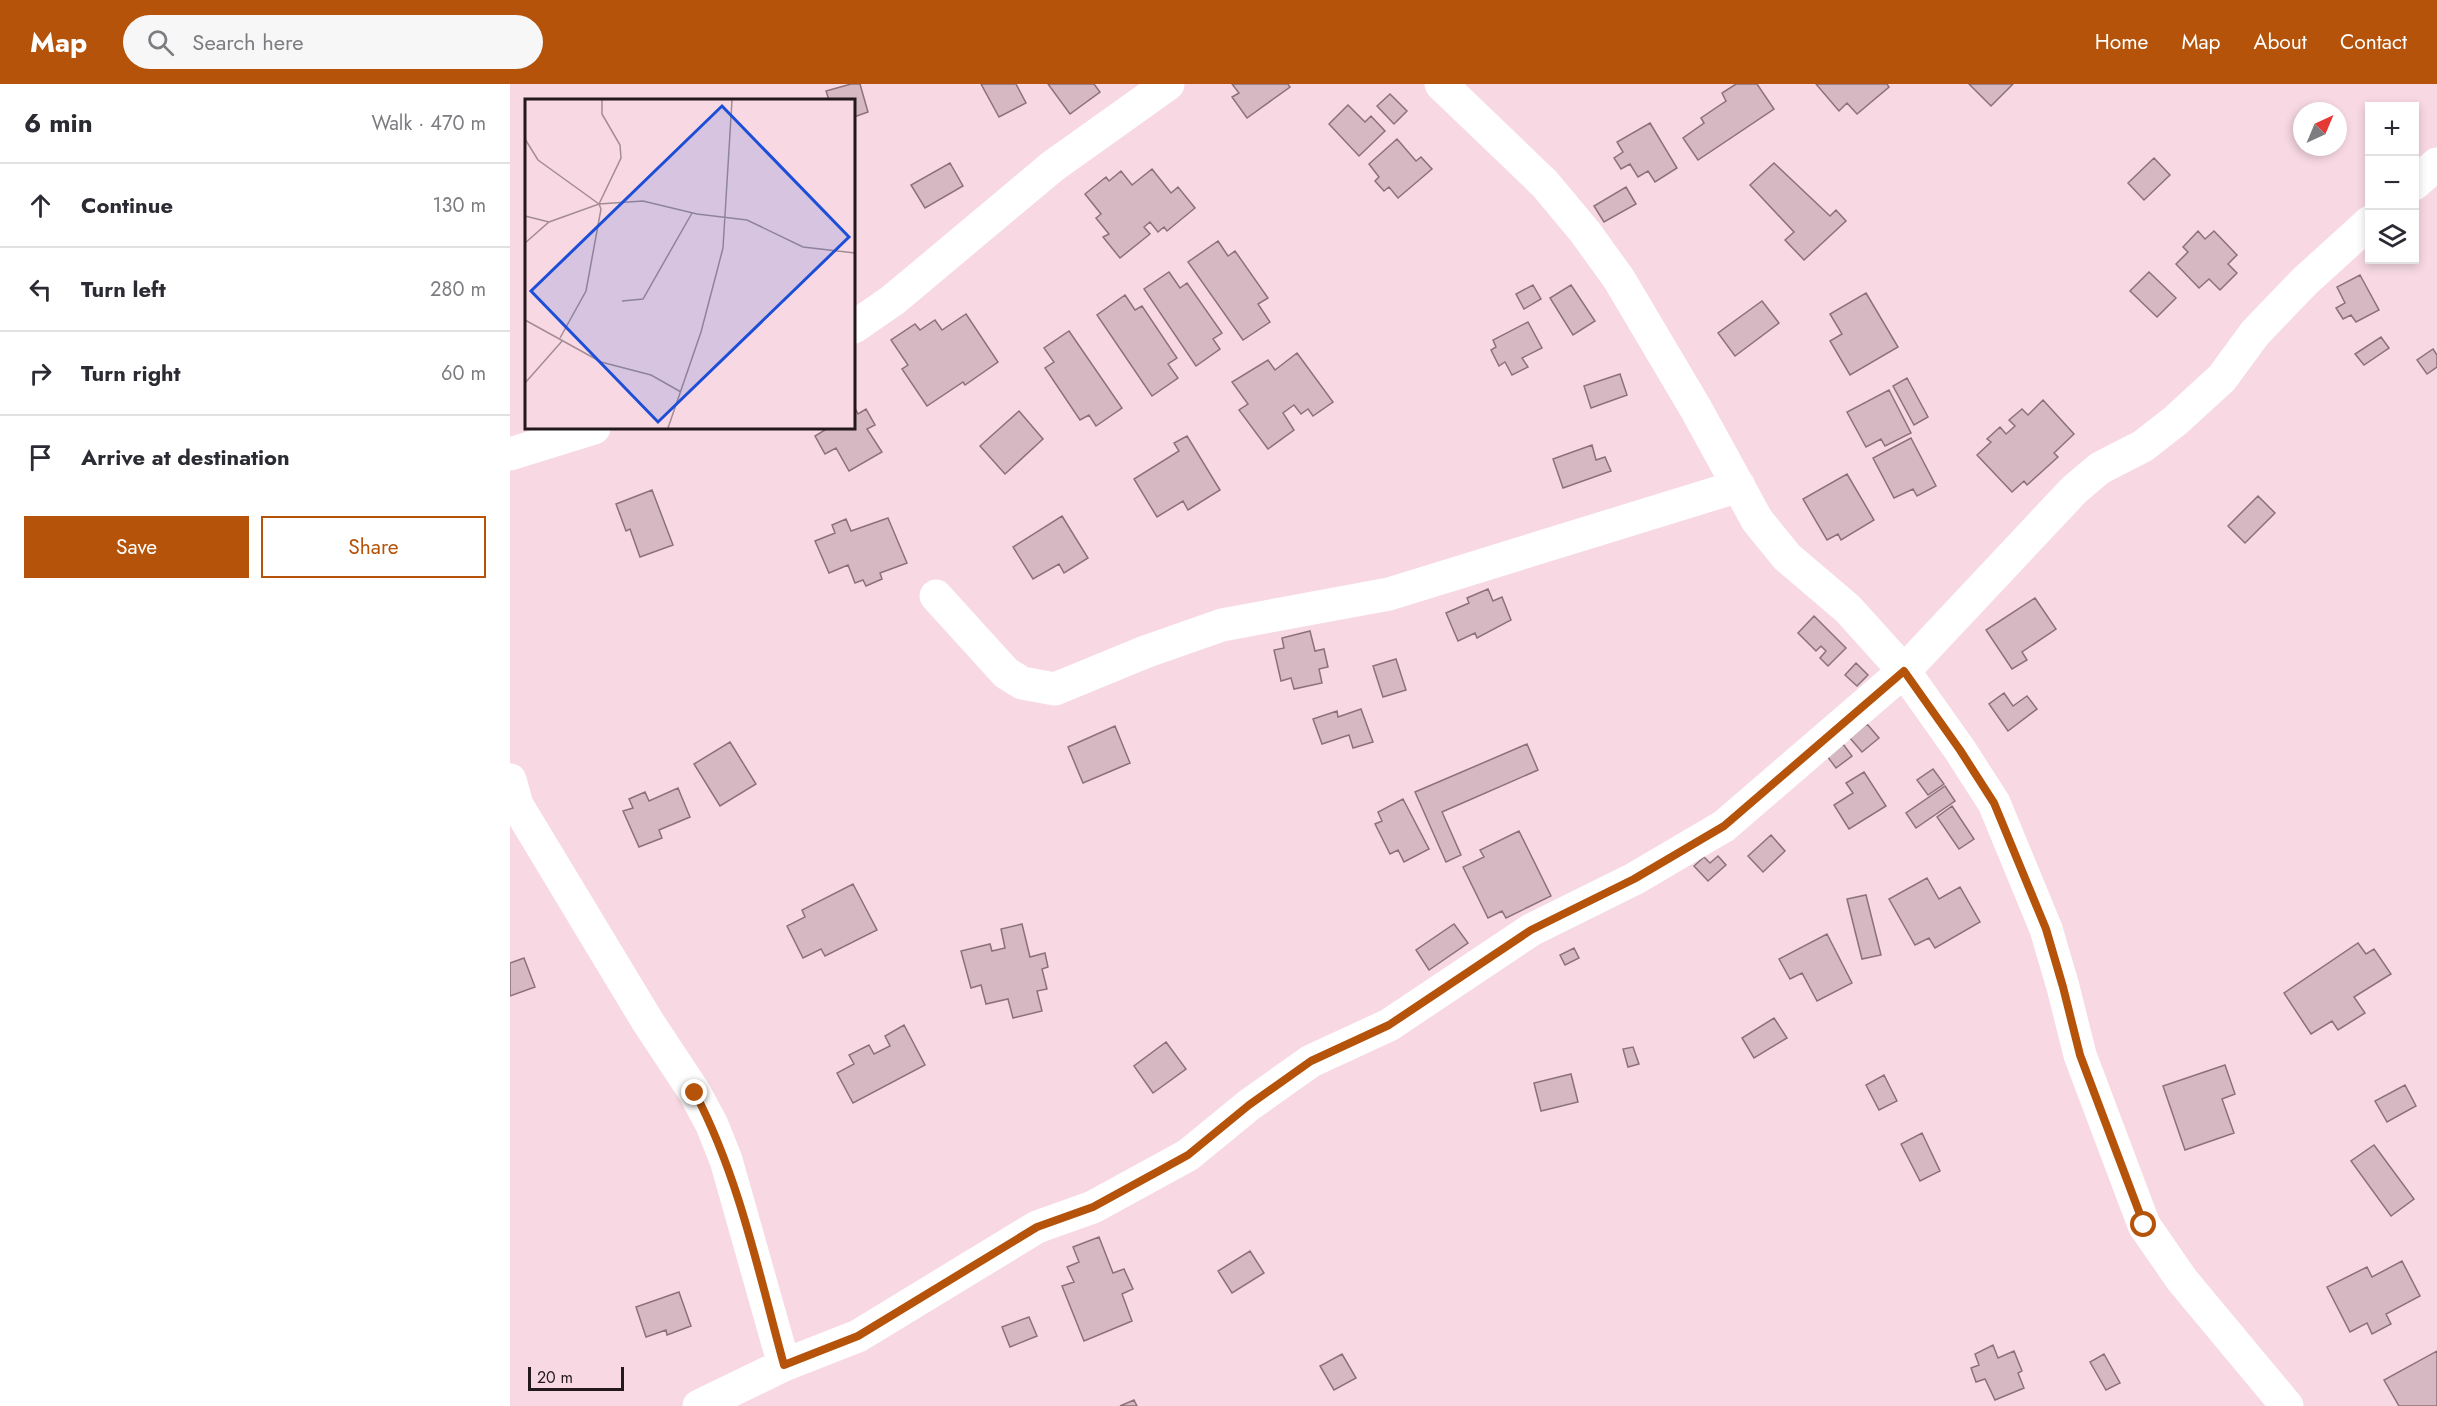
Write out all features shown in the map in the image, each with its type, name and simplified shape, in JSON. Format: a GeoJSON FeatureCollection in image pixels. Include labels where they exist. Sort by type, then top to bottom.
{"type":"FeatureCollection","features":[{"type":"Feature","properties":{"kind":"street"},"geometry":{"type":"LineString","coordinates":[[855,326],[893,300],[1053,166],[1168,84]]}},
{"type":"Feature","properties":{"kind":"street"},"geometry":{"type":"LineString","coordinates":[[1441,84],[1545,184],[1585,232],[1619,279],[1757,520],[1787,557],[1848,609],[1904,671],[1994,803],[2046,929],[2080,1055],[2144,1225],[2182,1280],[2287,1406]]}},
{"type":"Feature","properties":{"kind":"street"},"geometry":{"type":"LineString","coordinates":[[2419,180],[2437,164]]}},
{"type":"Feature","properties":{"kind":"street"},"geometry":{"type":"LineString","coordinates":[[699,1406],[784,1365],[858,1336],[1037,1227],[1093,1207],[1188,1155],[1249,1105],[1311,1061],[1389,1025],[1531,930],[1634,879],[1724,826],[1904,671],[2074,490],[2100,468],[2156,437],[2222,378],[2255,333],[2305,281],[2365,227]]}},
{"type":"Feature","properties":{"kind":"street"},"geometry":{"type":"LineString","coordinates":[[510,454],[591,429]]}},
{"type":"Feature","properties":{"kind":"street"},"geometry":{"type":"LineString","coordinates":[[936,596],[1006,673],[1022,683],[1055,689],[1145,652],[1222,625],[1389,594],[1739,486]]}},
{"type":"Feature","properties":{"kind":"street"},"geometry":{"type":"LineString","coordinates":[[510,780],[517,805],[648,1022],[695,1093],[712,1125],[729,1171],[784,1365]]}},
{"type":"Feature","properties":{"kind":"building"},"geometry":{"type":"Polygon","coordinates":[[[851,84],[860,84],[868,112],[855,117],[855,99],[829,99],[826,91],[851,84]]]}},
{"type":"Feature","properties":{"kind":"building"},"geometry":{"type":"Polygon","coordinates":[[[981,84],[1016,84],[1026,103],[999,117],[981,84]]]}},
{"type":"Feature","properties":{"kind":"building"},"geometry":{"type":"Polygon","coordinates":[[[1048,84],[1094,84],[1100,92],[1070,114],[1048,84]]]}},
{"type":"Feature","properties":{"kind":"building"},"geometry":{"type":"Polygon","coordinates":[[[1232,84],[1288,84],[1290,87],[1247,118],[1232,97],[1239,93],[1232,84]]]}},
{"type":"Feature","properties":{"kind":"building"},"geometry":{"type":"Polygon","coordinates":[[[1736,84],[1757,84],[1774,109],[1698,160],[1683,138],[1704,123],[1701,118],[1726,101],[1722,93],[1736,84]]]}},
{"type":"Feature","properties":{"kind":"building"},"geometry":{"type":"Polygon","coordinates":[[[1816,84],[1887,84],[1889,87],[1857,114],[1847,103],[1839,111],[1816,84]]]}},
{"type":"Feature","properties":{"kind":"building"},"geometry":{"type":"Polygon","coordinates":[[[1969,84],[2013,84],[1991,106],[1969,84]]]}},
{"type":"Feature","properties":{"kind":"building"},"geometry":{"type":"Polygon","coordinates":[[[1390,94],[1407,111],[1394,124],[1377,106],[1390,94]]]}},
{"type":"Feature","properties":{"kind":"building"},"geometry":{"type":"Polygon","coordinates":[[[1348,105],[1365,122],[1371,116],[1385,131],[1359,156],[1329,124],[1348,105]]]}},
{"type":"Feature","properties":{"kind":"building"},"geometry":{"type":"Polygon","coordinates":[[[1650,123],[1677,168],[1655,182],[1648,171],[1638,177],[1630,164],[1621,169],[1614,158],[1623,152],[1617,142],[1650,123]]]}},
{"type":"Feature","properties":{"kind":"building"},"geometry":{"type":"Polygon","coordinates":[[[1397,139],[1416,161],[1421,157],[1432,169],[1398,198],[1389,187],[1384,191],[1375,181],[1379,177],[1369,164],[1397,139]]]}},
{"type":"Feature","properties":{"kind":"building"},"geometry":{"type":"Polygon","coordinates":[[[2154,158],[2170,175],[2144,200],[2128,183],[2154,158]]]}},
{"type":"Feature","properties":{"kind":"building"},"geometry":{"type":"Polygon","coordinates":[[[950,163],[963,186],[925,208],[911,185],[950,163]]]}},
{"type":"Feature","properties":{"kind":"building"},"geometry":{"type":"Polygon","coordinates":[[[1774,163],[1830,216],[1836,210],[1846,221],[1804,260],[1785,240],[1794,232],[1750,185],[1774,163]]]}},
{"type":"Feature","properties":{"kind":"building"},"geometry":{"type":"Polygon","coordinates":[[[1152,169],[1171,193],[1178,187],[1195,208],[1167,231],[1164,227],[1158,232],[1150,222],[1144,227],[1150,234],[1120,258],[1103,237],[1109,234],[1096,218],[1101,214],[1085,194],[1106,177],[1109,181],[1121,171],[1132,185],[1152,169]]]}},
{"type":"Feature","properties":{"kind":"building"},"geometry":{"type":"Polygon","coordinates":[[[1626,187],[1636,204],[1604,222],[1594,206],[1626,187]]]}},
{"type":"Feature","properties":{"kind":"building"},"geometry":{"type":"Polygon","coordinates":[[[2198,231],[2205,239],[2214,231],[2237,255],[2228,264],[2237,273],[2220,290],[2209,279],[2199,288],[2176,264],[2188,252],[2183,247],[2198,231]]]}},
{"type":"Feature","properties":{"kind":"building"},"geometry":{"type":"Polygon","coordinates":[[[1218,241],[1228,256],[1235,251],[1268,298],[1258,304],[1270,322],[1243,340],[1188,262],[1218,241]]]}},
{"type":"Feature","properties":{"kind":"building"},"geometry":{"type":"Polygon","coordinates":[[[1169,272],[1180,288],[1187,283],[1222,333],[1213,339],[1220,349],[1196,366],[1144,289],[1169,272]]]}},
{"type":"Feature","properties":{"kind":"building"},"geometry":{"type":"Polygon","coordinates":[[[2149,272],[2176,298],[2157,317],[2130,291],[2149,272]]]}},
{"type":"Feature","properties":{"kind":"building"},"geometry":{"type":"Polygon","coordinates":[[[2360,275],[2379,310],[2356,322],[2351,315],[2343,319],[2336,308],[2345,303],[2337,287],[2360,275]]]}},
{"type":"Feature","properties":{"kind":"building"},"geometry":{"type":"Polygon","coordinates":[[[1533,285],[1541,299],[1524,309],[1516,294],[1533,285]]]}},
{"type":"Feature","properties":{"kind":"building"},"geometry":{"type":"Polygon","coordinates":[[[1571,285],[1595,321],[1573,335],[1550,298],[1571,285]]]}},
{"type":"Feature","properties":{"kind":"building"},"geometry":{"type":"Polygon","coordinates":[[[1866,293],[1898,347],[1850,375],[1830,341],[1842,334],[1830,314],[1866,293]]]}},
{"type":"Feature","properties":{"kind":"building"},"geometry":{"type":"Polygon","coordinates":[[[1125,295],[1135,310],[1142,306],[1177,358],[1168,364],[1178,378],[1152,396],[1097,315],[1125,295]]]}},
{"type":"Feature","properties":{"kind":"building"},"geometry":{"type":"Polygon","coordinates":[[[1762,301],[1779,323],[1735,356],[1718,333],[1762,301]]]}},
{"type":"Feature","properties":{"kind":"building"},"geometry":{"type":"Polygon","coordinates":[[[966,314],[998,362],[965,385],[963,382],[927,406],[902,369],[908,365],[891,340],[915,324],[920,330],[935,320],[942,330],[966,314]]]}},
{"type":"Feature","properties":{"kind":"building"},"geometry":{"type":"Polygon","coordinates":[[[1528,322],[1542,348],[1522,358],[1528,367],[1512,375],[1505,362],[1499,366],[1491,350],[1496,347],[1493,340],[1528,322]]]}},
{"type":"Feature","properties":{"kind":"building"},"geometry":{"type":"Polygon","coordinates":[[[1069,331],[1122,408],[1096,426],[1089,415],[1080,420],[1045,368],[1054,362],[1044,348],[1069,331]]]}},
{"type":"Feature","properties":{"kind":"building"},"geometry":{"type":"Polygon","coordinates":[[[2381,337],[2389,348],[2364,365],[2355,354],[2381,337]]]}},
{"type":"Feature","properties":{"kind":"building"},"geometry":{"type":"Polygon","coordinates":[[[2433,349],[2437,355],[2437,367],[2427,374],[2417,360],[2433,349]]]}},
{"type":"Feature","properties":{"kind":"building"},"geometry":{"type":"Polygon","coordinates":[[[1297,353],[1333,402],[1313,416],[1308,409],[1301,414],[1294,405],[1283,413],[1294,430],[1268,449],[1239,410],[1248,404],[1232,382],[1268,360],[1275,370],[1297,353]]]}},
{"type":"Feature","properties":{"kind":"building"},"geometry":{"type":"Polygon","coordinates":[[[1620,374],[1627,395],[1591,408],[1584,386],[1620,374]]]}},
{"type":"Feature","properties":{"kind":"building"},"geometry":{"type":"Polygon","coordinates":[[[1907,378],[1928,417],[1914,425],[1893,386],[1907,378]]]}},
{"type":"Feature","properties":{"kind":"building"},"geometry":{"type":"Polygon","coordinates":[[[1889,390],[1911,433],[1885,446],[1881,439],[1866,447],[1847,412],[1889,390]]]}},
{"type":"Feature","properties":{"kind":"building"},"geometry":{"type":"Polygon","coordinates":[[[2043,400],[2074,434],[2054,453],[2058,457],[2027,485],[2024,481],[2012,492],[1977,455],[1991,442],[1987,439],[2000,427],[2006,434],[2015,426],[2009,420],[2022,409],[2028,415],[2043,400]]]}},
{"type":"Feature","properties":{"kind":"building"},"geometry":{"type":"Polygon","coordinates":[[[855,408],[858,414],[866,409],[875,425],[867,429],[882,452],[849,471],[836,448],[825,454],[815,436],[825,430],[855,429],[855,408]]]}},
{"type":"Feature","properties":{"kind":"building"},"geometry":{"type":"Polygon","coordinates":[[[1019,411],[1043,439],[1005,474],[980,446],[1019,411]]]}},
{"type":"Feature","properties":{"kind":"building"},"geometry":{"type":"Polygon","coordinates":[[[1187,436],[1220,490],[1188,510],[1183,501],[1157,517],[1134,479],[1179,451],[1174,443],[1187,436]]]}},
{"type":"Feature","properties":{"kind":"building"},"geometry":{"type":"Polygon","coordinates":[[[1911,438],[1936,486],[1917,496],[1913,489],[1894,498],[1873,458],[1911,438]]]}},
{"type":"Feature","properties":{"kind":"building"},"geometry":{"type":"Polygon","coordinates":[[[1592,445],[1596,460],[1605,457],[1611,471],[1563,488],[1553,459],[1592,445]]]}},
{"type":"Feature","properties":{"kind":"building"},"geometry":{"type":"Polygon","coordinates":[[[1847,474],[1874,520],[1841,540],[1838,534],[1827,540],[1803,499],[1847,474]]]}},
{"type":"Feature","properties":{"kind":"building"},"geometry":{"type":"Polygon","coordinates":[[[652,490],[673,545],[640,557],[630,529],[626,531],[616,504],[652,490]]]}},
{"type":"Feature","properties":{"kind":"building"},"geometry":{"type":"Polygon","coordinates":[[[2258,496],[2275,513],[2245,543],[2228,526],[2258,496]]]}},
{"type":"Feature","properties":{"kind":"building"},"geometry":{"type":"Polygon","coordinates":[[[1062,516],[1088,558],[1064,573],[1059,564],[1033,579],[1013,547],[1062,516]]]}},
{"type":"Feature","properties":{"kind":"building"},"geometry":{"type":"Polygon","coordinates":[[[888,518],[907,563],[880,573],[882,579],[866,586],[863,580],[855,583],[848,565],[829,573],[815,541],[835,533],[832,525],[846,519],[851,531],[888,518]]]}},
{"type":"Feature","properties":{"kind":"building"},"geometry":{"type":"Polygon","coordinates":[[[1488,589],[1493,601],[1502,597],[1511,620],[1477,638],[1475,633],[1458,641],[1446,613],[1469,603],[1467,598],[1488,589]]]}},
{"type":"Feature","properties":{"kind":"building"},"geometry":{"type":"Polygon","coordinates":[[[2035,598],[2056,629],[2022,652],[2027,660],[2012,669],[1986,630],[2035,598]]]}},
{"type":"Feature","properties":{"kind":"building"},"geometry":{"type":"Polygon","coordinates":[[[1814,616],[1846,648],[1828,666],[1820,658],[1826,651],[1821,646],[1816,651],[1798,633],[1814,616]]]}},
{"type":"Feature","properties":{"kind":"building"},"geometry":{"type":"Polygon","coordinates":[[[1310,631],[1315,651],[1324,649],[1328,667],[1319,669],[1322,683],[1294,689],[1291,678],[1281,681],[1274,650],[1284,648],[1282,638],[1310,631]]]}},
{"type":"Feature","properties":{"kind":"building"},"geometry":{"type":"Polygon","coordinates":[[[1396,659],[1406,690],[1383,697],[1373,666],[1396,659]]]}},
{"type":"Feature","properties":{"kind":"building"},"geometry":{"type":"Polygon","coordinates":[[[1856,663],[1868,675],[1857,686],[1845,675],[1856,663]]]}},
{"type":"Feature","properties":{"kind":"building"},"geometry":{"type":"Polygon","coordinates":[[[2004,693],[2013,706],[2027,696],[2037,709],[2008,731],[1989,704],[2004,693]]]}},
{"type":"Feature","properties":{"kind":"building"},"geometry":{"type":"Polygon","coordinates":[[[1361,709],[1373,742],[1353,748],[1349,735],[1322,744],[1313,719],[1337,711],[1338,717],[1361,709]]]}},
{"type":"Feature","properties":{"kind":"building"},"geometry":{"type":"Polygon","coordinates":[[[1867,724],[1879,738],[1862,752],[1850,738],[1867,724]]]}},
{"type":"Feature","properties":{"kind":"building"},"geometry":{"type":"Polygon","coordinates":[[[1115,726],[1130,763],[1083,783],[1068,747],[1115,726]]]}},
{"type":"Feature","properties":{"kind":"building"},"geometry":{"type":"Polygon","coordinates":[[[730,742],[756,784],[720,806],[694,764],[730,742]]]}},
{"type":"Feature","properties":{"kind":"building"},"geometry":{"type":"Polygon","coordinates":[[[1527,744],[1538,770],[1442,812],[1461,855],[1446,862],[1415,792],[1527,744]]]}},
{"type":"Feature","properties":{"kind":"building"},"geometry":{"type":"Polygon","coordinates":[[[1843,744],[1852,756],[1836,768],[1827,756],[1843,744]]]}},
{"type":"Feature","properties":{"kind":"building"},"geometry":{"type":"Polygon","coordinates":[[[1933,769],[1944,784],[1928,795],[1917,780],[1933,769]]]}},
{"type":"Feature","properties":{"kind":"building"},"geometry":{"type":"Polygon","coordinates":[[[1864,772],[1886,806],[1849,829],[1834,805],[1853,793],[1846,783],[1864,772]]]}},
{"type":"Feature","properties":{"kind":"building"},"geometry":{"type":"Polygon","coordinates":[[[1945,786],[1955,801],[1916,828],[1906,813],[1945,786]]]}},
{"type":"Feature","properties":{"kind":"building"},"geometry":{"type":"Polygon","coordinates":[[[678,788],[690,817],[659,830],[662,838],[639,847],[623,811],[633,808],[629,799],[645,792],[649,801],[678,788]]]}},
{"type":"Feature","properties":{"kind":"building"},"geometry":{"type":"Polygon","coordinates":[[[1403,799],[1429,849],[1404,862],[1398,850],[1390,854],[1375,824],[1382,821],[1378,812],[1403,799]]]}},
{"type":"Feature","properties":{"kind":"building"},"geometry":{"type":"Polygon","coordinates":[[[1952,806],[1974,839],[1959,849],[1937,817],[1952,806]]]}},
{"type":"Feature","properties":{"kind":"building"},"geometry":{"type":"Polygon","coordinates":[[[1519,831],[1551,896],[1506,918],[1502,911],[1488,918],[1463,867],[1484,857],[1480,850],[1519,831]]]}},
{"type":"Feature","properties":{"kind":"building"},"geometry":{"type":"Polygon","coordinates":[[[1771,835],[1785,851],[1763,872],[1748,856],[1771,835]]]}},
{"type":"Feature","properties":{"kind":"building"},"geometry":{"type":"Polygon","coordinates":[[[1718,856],[1726,865],[1708,881],[1694,866],[1704,857],[1710,863],[1718,856]]]}},
{"type":"Feature","properties":{"kind":"building"},"geometry":{"type":"Polygon","coordinates":[[[1927,878],[1939,899],[1960,887],[1980,922],[1935,948],[1929,938],[1915,945],[1889,899],[1927,878]]]}},
{"type":"Feature","properties":{"kind":"building"},"geometry":{"type":"Polygon","coordinates":[[[853,884],[877,930],[825,956],[821,949],[803,958],[787,926],[805,917],[802,910],[853,884]]]}},
{"type":"Feature","properties":{"kind":"building"},"geometry":{"type":"Polygon","coordinates":[[[1866,895],[1881,955],[1862,959],[1847,899],[1866,895]]]}},
{"type":"Feature","properties":{"kind":"building"},"geometry":{"type":"Polygon","coordinates":[[[1022,924],[1030,957],[1045,953],[1048,967],[1042,969],[1047,989],[1037,991],[1042,1011],[1013,1018],[1008,999],[986,1004],[981,985],[971,988],[961,951],[990,944],[992,951],[1005,948],[1001,929],[1022,924]]]}},
{"type":"Feature","properties":{"kind":"building"},"geometry":{"type":"Polygon","coordinates":[[[1454,924],[1468,943],[1429,970],[1416,950],[1454,924]]]}},
{"type":"Feature","properties":{"kind":"building"},"geometry":{"type":"Polygon","coordinates":[[[1827,934],[1852,983],[1817,1001],[1802,973],[1790,979],[1779,959],[1827,934]]]}},
{"type":"Feature","properties":{"kind":"building"},"geometry":{"type":"Polygon","coordinates":[[[2358,943],[2366,954],[2374,949],[2391,974],[2354,997],[2365,1013],[2338,1030],[2332,1021],[2311,1034],[2284,993],[2358,943]]]}},
{"type":"Feature","properties":{"kind":"building"},"geometry":{"type":"Polygon","coordinates":[[[1574,948],[1579,958],[1565,965],[1560,955],[1574,948]]]}},
{"type":"Feature","properties":{"kind":"building"},"geometry":{"type":"Polygon","coordinates":[[[524,958],[535,987],[510,996],[510,963],[524,958]]]}},
{"type":"Feature","properties":{"kind":"building"},"geometry":{"type":"Polygon","coordinates":[[[1774,1018],[1787,1038],[1754,1058],[1742,1038],[1774,1018]]]}},
{"type":"Feature","properties":{"kind":"building"},"geometry":{"type":"Polygon","coordinates":[[[904,1025],[925,1065],[853,1103],[837,1073],[854,1064],[849,1055],[869,1045],[874,1054],[890,1046],[885,1036],[904,1025]]]}},
{"type":"Feature","properties":{"kind":"building"},"geometry":{"type":"Polygon","coordinates":[[[1166,1042],[1186,1069],[1153,1093],[1134,1066],[1166,1042]]]}},
{"type":"Feature","properties":{"kind":"building"},"geometry":{"type":"Polygon","coordinates":[[[1633,1047],[1639,1064],[1628,1067],[1623,1049],[1633,1047]]]}},
{"type":"Feature","properties":{"kind":"building"},"geometry":{"type":"Polygon","coordinates":[[[2225,1065],[2235,1094],[2222,1099],[2234,1133],[2185,1150],[2163,1086],[2225,1065]]]}},
{"type":"Feature","properties":{"kind":"building"},"geometry":{"type":"Polygon","coordinates":[[[1571,1074],[1578,1102],[1541,1111],[1534,1083],[1571,1074]]]}},
{"type":"Feature","properties":{"kind":"building"},"geometry":{"type":"Polygon","coordinates":[[[1884,1075],[1897,1101],[1879,1110],[1866,1085],[1884,1075]]]}},
{"type":"Feature","properties":{"kind":"building"},"geometry":{"type":"Polygon","coordinates":[[[2405,1085],[2416,1106],[2387,1122],[2375,1101],[2405,1085]]]}},
{"type":"Feature","properties":{"kind":"building"},"geometry":{"type":"Polygon","coordinates":[[[1922,1133],[1940,1171],[1920,1181],[1901,1144],[1922,1133]]]}},
{"type":"Feature","properties":{"kind":"building"},"geometry":{"type":"Polygon","coordinates":[[[2374,1145],[2414,1199],[2391,1216],[2351,1161],[2374,1145]]]}},
{"type":"Feature","properties":{"kind":"building"},"geometry":{"type":"Polygon","coordinates":[[[1099,1237],[1113,1273],[1124,1269],[1133,1289],[1122,1294],[1132,1321],[1084,1341],[1062,1286],[1074,1282],[1067,1267],[1079,1262],[1073,1247],[1099,1237]]]}},
{"type":"Feature","properties":{"kind":"building"},"geometry":{"type":"Polygon","coordinates":[[[1250,1251],[1264,1273],[1232,1293],[1218,1271],[1250,1251]]]}},
{"type":"Feature","properties":{"kind":"building"},"geometry":{"type":"Polygon","coordinates":[[[2402,1261],[2420,1296],[2386,1314],[2391,1324],[2372,1334],[2367,1323],[2350,1332],[2327,1287],[2367,1267],[2372,1277],[2402,1261]]]}},
{"type":"Feature","properties":{"kind":"building"},"geometry":{"type":"Polygon","coordinates":[[[679,1292],[691,1326],[667,1335],[666,1330],[646,1337],[636,1307],[679,1292]]]}},
{"type":"Feature","properties":{"kind":"building"},"geometry":{"type":"Polygon","coordinates":[[[1029,1317],[1037,1336],[1010,1347],[1002,1327],[1029,1317]]]}},
{"type":"Feature","properties":{"kind":"building"},"geometry":{"type":"Polygon","coordinates":[[[1993,1345],[1998,1358],[2014,1351],[2022,1371],[2018,1373],[2024,1388],[1995,1400],[1985,1379],[1976,1382],[1971,1368],[1979,1365],[1975,1354],[1993,1345]]]}},
{"type":"Feature","properties":{"kind":"building"},"geometry":{"type":"Polygon","coordinates":[[[2437,1351],[2437,1406],[2399,1406],[2384,1380],[2437,1351]]]}},
{"type":"Feature","properties":{"kind":"building"},"geometry":{"type":"Polygon","coordinates":[[[1342,1354],[1356,1378],[1334,1390],[1320,1366],[1342,1354]]]}},
{"type":"Feature","properties":{"kind":"building"},"geometry":{"type":"Polygon","coordinates":[[[2104,1354],[2120,1383],[2106,1390],[2090,1362],[2104,1354]]]}},
{"type":"Feature","properties":{"kind":"building"},"geometry":{"type":"Polygon","coordinates":[[[1134,1400],[1137,1406],[1120,1406],[1134,1400]]]}},
{"type":"Feature","properties":{"kind":"route"},"geometry":{"type":"LineString","coordinates":[[695,1093],[712,1125],[726,1160],[784,1365],[858,1336],[1037,1227],[1093,1207],[1188,1155],[1249,1105],[1311,1061],[1389,1025],[1531,930],[1634,879],[1724,826],[1904,671],[1994,803],[2046,929],[2080,1055],[2110,1141],[2144,1225]]}}]}
